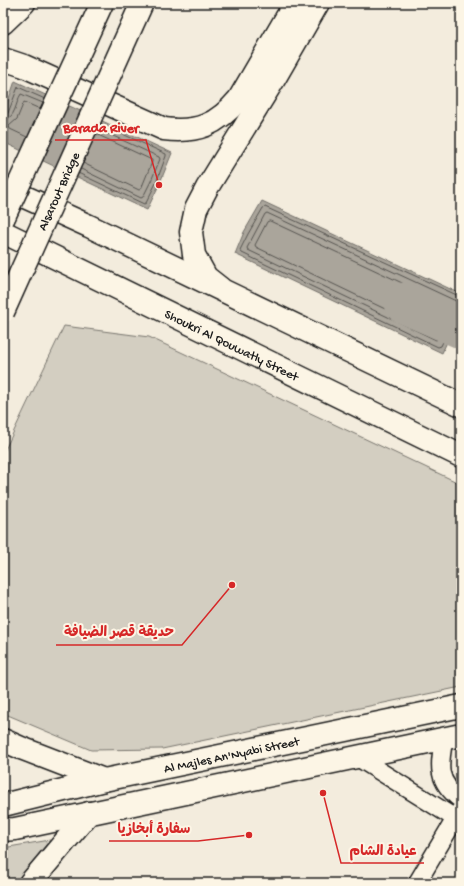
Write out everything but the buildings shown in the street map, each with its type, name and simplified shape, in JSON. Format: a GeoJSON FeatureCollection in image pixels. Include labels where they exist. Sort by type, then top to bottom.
{"type":"FeatureCollection","features":[{"type":"Feature","properties":{"kind":"main road"},"geometry":{"type":"LineString","coordinates":[[3,23],[24,3]]}},
{"type":"Feature","properties":{"kind":"main road"},"geometry":{"type":"LineString","coordinates":[[3,219],[102,3]]}},
{"type":"Feature","properties":{"kind":"main road","name":"Alsarout Bridge"},"geometry":{"type":"LineString","coordinates":[[3,312],[142,3]]}},
{"type":"Feature","properties":{"kind":"main road"},"geometry":{"type":"LineString","coordinates":[[3,59],[24,66],[164,129],[192,130],[219,119],[230,110],[239,99],[295,3]]}},
{"type":"Feature","properties":{"kind":"main road"},"geometry":{"type":"LineString","coordinates":[[224,292],[206,276],[194,256],[191,232],[196,209],[206,188],[273,81],[318,3]]}},
{"type":"Feature","properties":{"kind":"main road"},"geometry":{"type":"LineString","coordinates":[[3,187],[89,226],[461,405]]}},
{"type":"Feature","properties":{"kind":"main road","name":"Shoukri Al Qouwatly Street"},"geometry":{"type":"LineString","coordinates":[[3,232],[461,456]]}},
{"type":"Feature","properties":{"kind":"main road","name":"Al Majles An'Nyabi Street"},"geometry":{"type":"LineString","coordinates":[[3,806],[104,780],[461,706]]}},
{"type":"Feature","properties":{"kind":"main road"},"geometry":{"type":"LineString","coordinates":[[3,830],[15,829],[453,737]]}},
{"type":"Feature","properties":{"kind":"main road"},"geometry":{"type":"LineString","coordinates":[[3,740],[104,780]]}},
{"type":"Feature","properties":{"kind":"main road"},"geometry":{"type":"LineString","coordinates":[[30,883],[90,813]]}},
{"type":"Feature","properties":{"kind":"street"},"geometry":{"type":"LineString","coordinates":[[453,737],[440,760],[440,771],[444,783],[461,800]]}},
{"type":"Feature","properties":{"kind":"street"},"geometry":{"type":"LineString","coordinates":[[357,757],[459,816],[417,883]]}},
{"type":"Feature","properties":{"kind":"shaded area"},"geometry":{"type":"Polygon","coordinates":[[[64,326],[149,337],[461,484],[461,687],[162,749],[91,750],[3,713],[3,454],[64,326]]]}},
{"type":"Feature","properties":{"kind":"shaded area"},"geometry":{"type":"Polygon","coordinates":[[[50,840],[15,883],[3,883],[3,848],[50,840]]]}},
{"type":"Feature","properties":{"kind":"water"},"geometry":{"type":"Polygon","coordinates":[[[15,81],[172,153],[147,210],[3,142],[3,116],[15,81]]]}},
{"type":"Feature","properties":{"kind":"water"},"geometry":{"type":"Polygon","coordinates":[[[262,201],[461,294],[461,311],[442,353],[235,254],[244,232],[262,201]]]}},
{"type":"Feature","properties":{"kind":"waterway"},"geometry":{"type":"LineString","coordinates":[[404,303],[461,328]]}},
{"type":"Feature","properties":{"kind":"place","name":"Barada River"},"geometry":{"type":"Point","coordinates":[159,185]}},
{"type":"Feature","properties":{"kind":"place","name":"حديقة قصر الضيافة"},"geometry":{"type":"Point","coordinates":[232,585]}},
{"type":"Feature","properties":{"kind":"place","name":"عيادة الشام"},"geometry":{"type":"Point","coordinates":[323,793]}},
{"type":"Feature","properties":{"kind":"place","name":"سفارة أبخازيا"},"geometry":{"type":"Point","coordinates":[249,835]}}]}
